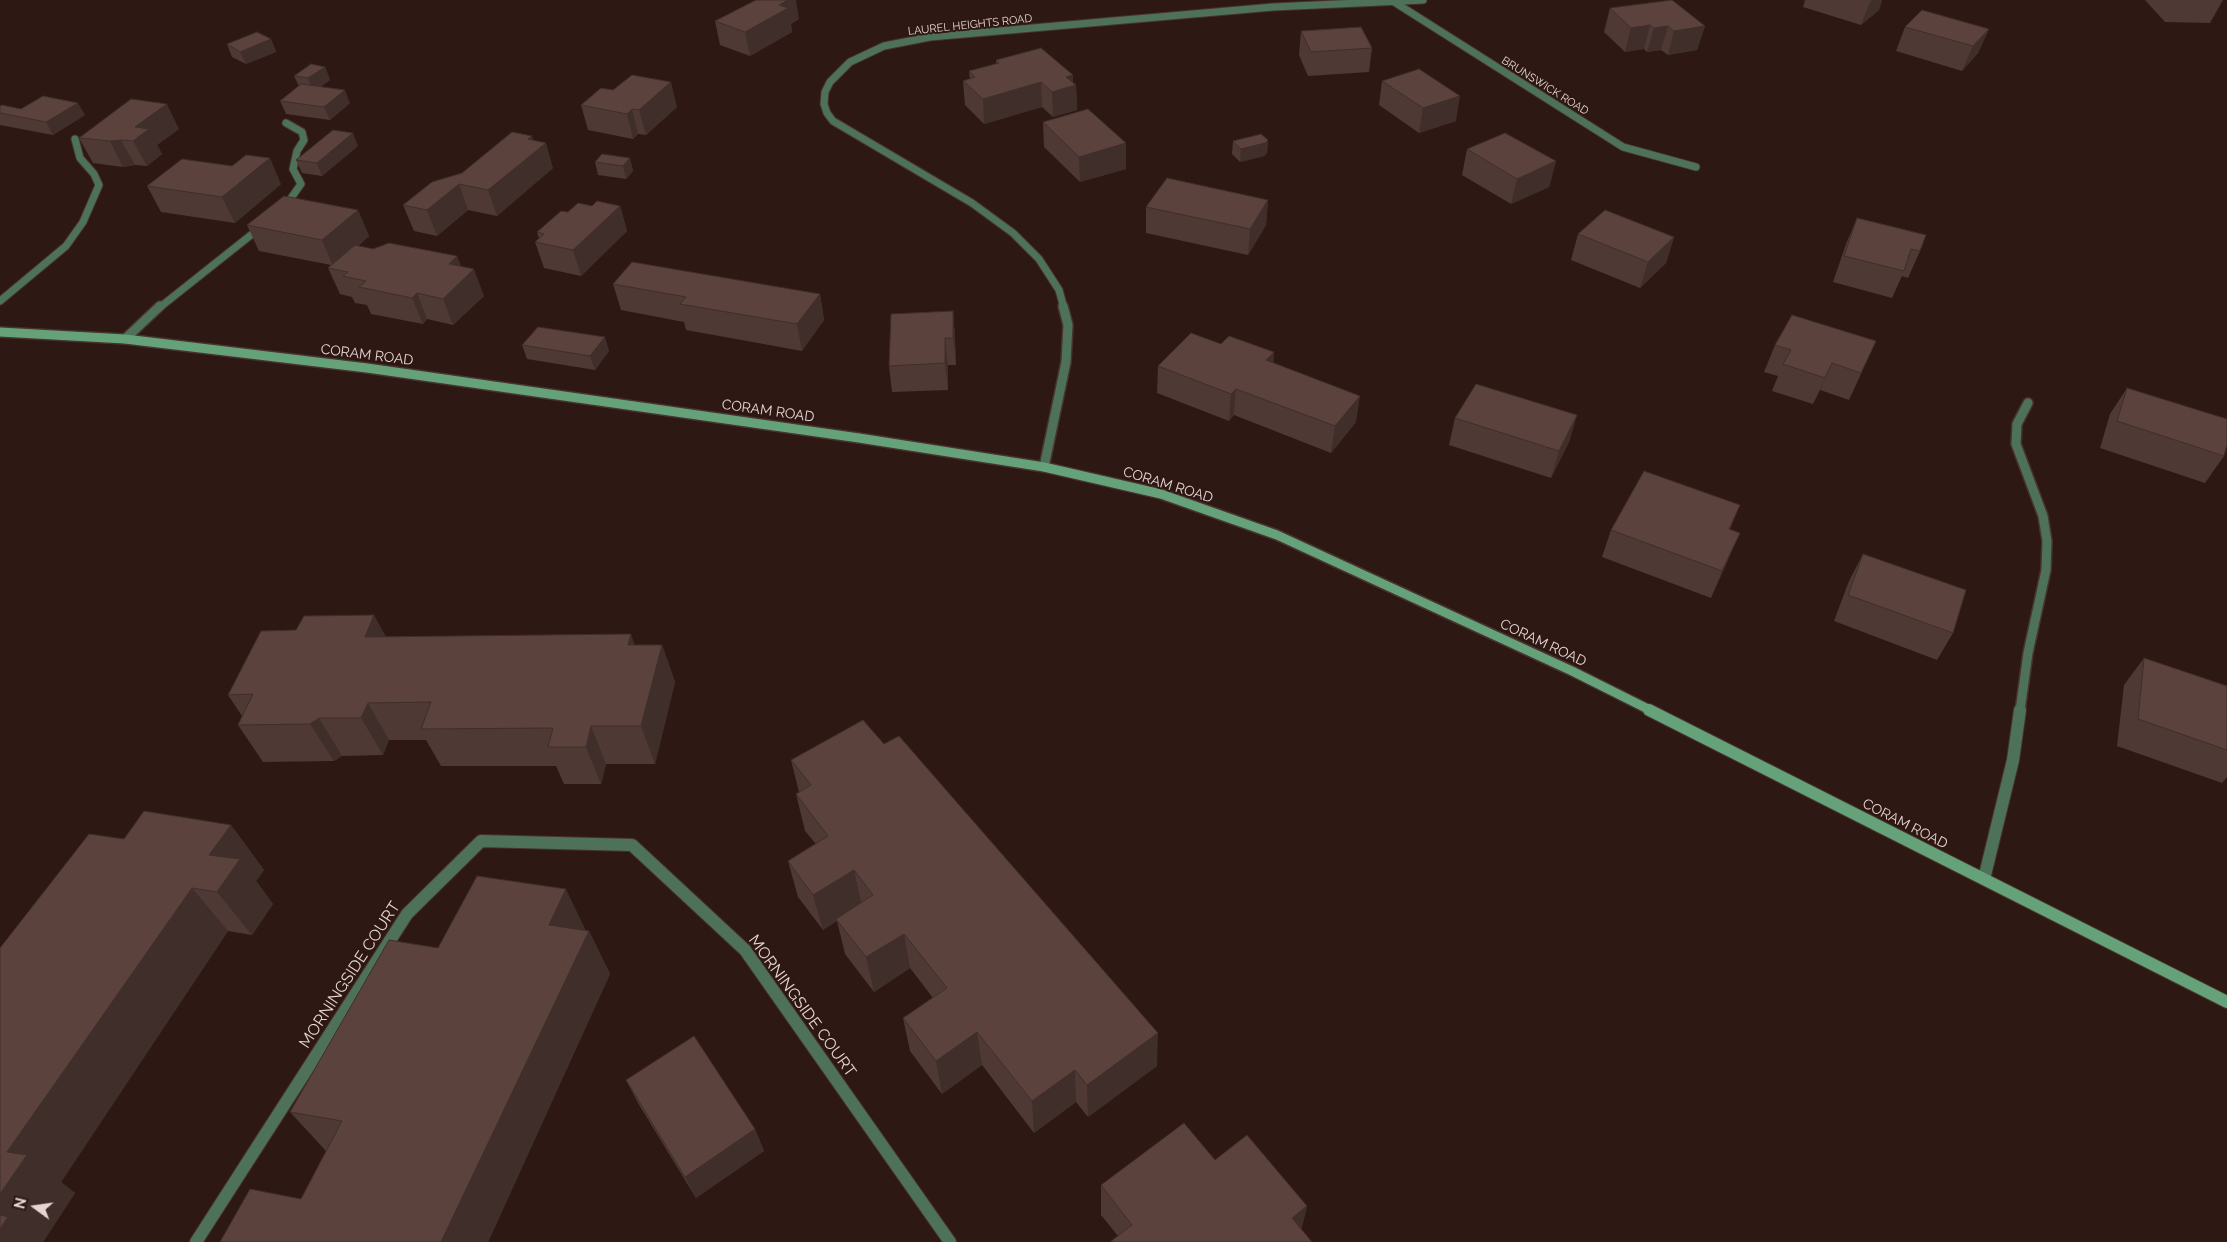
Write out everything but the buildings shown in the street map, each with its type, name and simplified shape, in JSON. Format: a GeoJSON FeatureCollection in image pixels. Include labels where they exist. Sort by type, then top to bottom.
{"type":"FeatureCollection","features":[{"type":"Feature","properties":{"kind":"street","name":"LAUREL HEIGHTS ROAD"},"geometry":{"type":"LineString","coordinates":[[1044,466],[1066,362],[1068,325],[1059,290],[1039,259],[1013,233],[972,203],[834,121],[827,113],[824,104],[825,92],[830,82],[850,62],[866,54],[884,46],[930,37],[1273,6],[1423,0]]}},
{"type":"Feature","properties":{"kind":"street","name":"BRUNSWICK ROAD"},"geometry":{"type":"LineString","coordinates":[[1391,1],[1623,147],[1696,167]]}},
{"type":"Feature","properties":{"kind":"street"},"geometry":{"type":"LineString","coordinates":[[274,216],[288,205],[301,184],[294,170],[297,151],[304,140],[302,132],[286,123]]}},
{"type":"Feature","properties":{"kind":"street"},"geometry":{"type":"LineString","coordinates":[[0,301],[66,246],[83,222],[99,185],[94,174],[80,158],[75,139]]}},
{"type":"Feature","properties":{"kind":"street"},"geometry":{"type":"LineString","coordinates":[[125,339],[164,302],[267,222]]}},
{"type":"Feature","properties":{"kind":"street","name":"CORAM ROAD"},"geometry":{"type":"LineString","coordinates":[[0,332],[125,339],[368,368],[1044,466],[1162,494],[1277,535],[1572,671],[2227,1002]]}},
{"type":"Feature","properties":{"kind":"street"},"geometry":{"type":"LineString","coordinates":[[1984,879],[2014,760],[2028,653],[2046,570],[2047,541],[2043,516],[2016,444],[2017,424],[2028,403]]}},
{"type":"Feature","properties":{"kind":"street","name":"MORNINGSIDE COURT"},"geometry":{"type":"LineString","coordinates":[[196,1242],[407,914],[480,841],[632,845],[745,950],[950,1242]]}}]}
